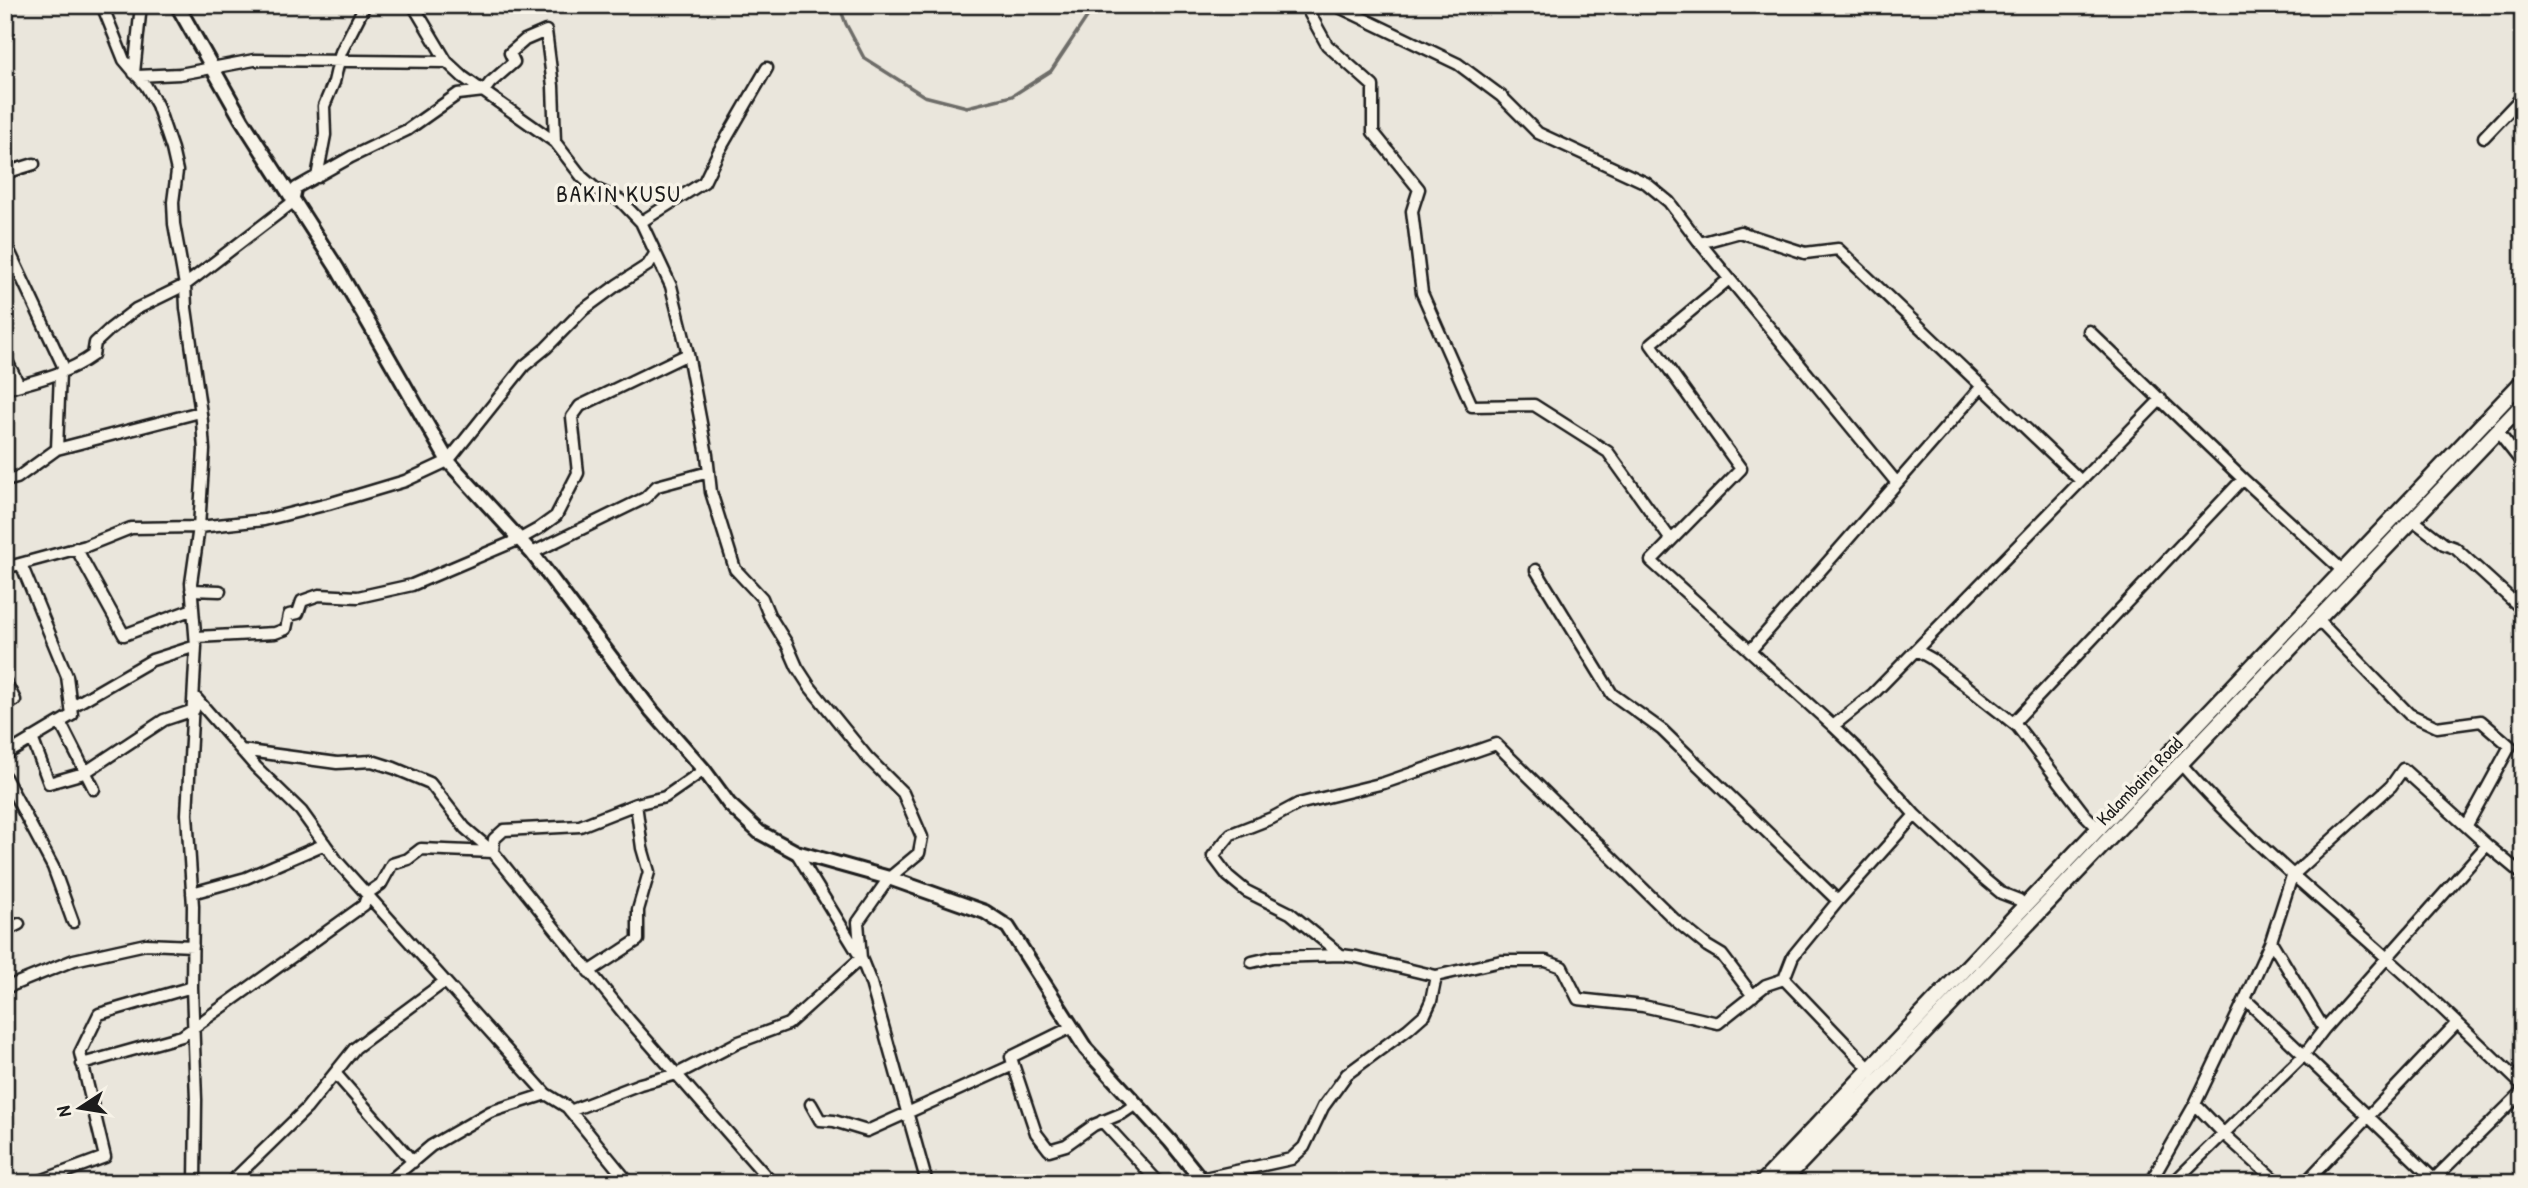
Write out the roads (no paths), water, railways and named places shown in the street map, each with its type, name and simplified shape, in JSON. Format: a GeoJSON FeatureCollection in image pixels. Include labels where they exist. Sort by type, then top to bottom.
{"type":"FeatureCollection","features":[{"type":"Feature","properties":{"kind":"main road"},"geometry":{"type":"LineString","coordinates":[[1762,1183],[2523,381]]}},
{"type":"Feature","properties":{"kind":"main road","name":"Kalambaina Road"},"geometry":{"type":"LineString","coordinates":[[1781,1183],[2523,404]]}},
{"type":"Feature","properties":{"kind":"street"},"geometry":{"type":"LineString","coordinates":[[102,5],[124,61],[157,105],[173,149],[177,171],[173,202],[174,225],[186,285],[186,308],[197,377],[204,450],[199,527],[192,561],[191,590],[196,642],[195,697],[187,814],[192,893],[195,1183]]}},
{"type":"Feature","properties":{"kind":"street"},"geometry":{"type":"LineString","coordinates":[[136,75],[141,5]]}},
{"type":"Feature","properties":{"kind":"street"},"geometry":{"type":"LineString","coordinates":[[177,5],[211,68],[337,268],[448,461],[532,553],[651,710],[704,770],[722,796],[745,820],[773,841],[796,852],[889,878],[985,912],[1008,927],[1086,1049],[1171,1142],[1202,1181],[1291,1159],[1304,1147],[1323,1107],[1347,1074],[1425,1014],[1432,1001],[1436,976]]}},
{"type":"Feature","properties":{"kind":"street"},"geometry":{"type":"LineString","coordinates":[[413,5],[447,62],[555,142],[582,177],[596,189],[620,200],[641,222],[671,286],[688,354],[711,492],[735,569],[762,598],[810,687],[867,757],[903,793],[922,837],[919,853],[889,878],[858,922],[861,958]]}},
{"type":"Feature","properties":{"kind":"street"},"geometry":{"type":"LineString","coordinates":[[1305,5],[1327,45],[1373,86],[1373,132],[1419,189],[1412,211],[1422,293],[1472,406],[1534,405],[1608,452],[1671,540]]}},
{"type":"Feature","properties":{"kind":"street"},"geometry":{"type":"LineString","coordinates":[[1335,5],[1458,64],[1501,96],[1538,133],[1646,183],[1669,202],[1897,483]]}},
{"type":"Feature","properties":{"kind":"street"},"geometry":{"type":"LineString","coordinates":[[317,177],[325,135],[324,106],[338,63],[367,7]]}},
{"type":"Feature","properties":{"kind":"street"},"geometry":{"type":"LineString","coordinates":[[484,92],[490,83],[514,62],[510,53],[525,40],[546,31],[553,86],[555,142]]}},
{"type":"Feature","properties":{"kind":"street"},"geometry":{"type":"LineString","coordinates":[[136,75],[180,74],[254,61],[447,62]]}},
{"type":"Feature","properties":{"kind":"street"},"geometry":{"type":"LineString","coordinates":[[641,222],[704,182],[767,68]]}},
{"type":"Feature","properties":{"kind":"street"},"geometry":{"type":"LineString","coordinates":[[5,389],[81,364],[93,355],[95,343],[136,309],[186,285],[293,202],[296,188],[407,130],[458,94],[484,92]]}},
{"type":"Feature","properties":{"kind":"street"},"geometry":{"type":"LineString","coordinates":[[2484,137],[2523,96]]}},
{"type":"Feature","properties":{"kind":"street"},"geometry":{"type":"LineString","coordinates":[[5,173],[34,164]]}},
{"type":"Feature","properties":{"kind":"street"},"geometry":{"type":"LineString","coordinates":[[1700,243],[1740,232],[1805,253],[1838,250],[2081,481]]}},
{"type":"Feature","properties":{"kind":"street"},"geometry":{"type":"LineString","coordinates":[[5,242],[63,371],[57,449]]}},
{"type":"Feature","properties":{"kind":"street"},"geometry":{"type":"LineString","coordinates":[[5,568],[76,548],[131,528],[199,527],[264,520],[405,481],[448,461],[524,366],[583,310],[648,265],[655,254]]}},
{"type":"Feature","properties":{"kind":"street"},"geometry":{"type":"LineString","coordinates":[[1729,279],[1651,344],[1741,469],[1651,561],[1856,748],[1915,815],[1983,878],[2001,892],[2019,900],[2024,907]]}},
{"type":"Feature","properties":{"kind":"street"},"geometry":{"type":"LineString","coordinates":[[2089,331],[2343,571]]}},
{"type":"Feature","properties":{"kind":"street"},"geometry":{"type":"LineString","coordinates":[[71,707],[152,660],[196,642],[286,629],[289,615],[298,613],[302,601],[319,595],[358,597],[412,585],[520,539],[556,516],[573,485],[578,472],[572,417],[580,406],[688,354]]}},
{"type":"Feature","properties":{"kind":"street"},"geometry":{"type":"LineString","coordinates":[[5,357],[19,385]]}},
{"type":"Feature","properties":{"kind":"street"},"geometry":{"type":"LineString","coordinates":[[1751,651],[1982,386]]}},
{"type":"Feature","properties":{"kind":"street"},"geometry":{"type":"LineString","coordinates":[[1833,726],[1873,694],[2161,399]]}},
{"type":"Feature","properties":{"kind":"street"},"geometry":{"type":"LineString","coordinates":[[5,481],[17,478],[57,449],[200,412]]}},
{"type":"Feature","properties":{"kind":"street"},"geometry":{"type":"LineString","coordinates":[[2497,431],[2523,464]]}},
{"type":"Feature","properties":{"kind":"street"},"geometry":{"type":"LineString","coordinates":[[532,553],[645,498],[657,486],[709,472]]}},
{"type":"Feature","properties":{"kind":"street"},"geometry":{"type":"LineString","coordinates":[[2017,726],[2015,720],[2243,479]]}},
{"type":"Feature","properties":{"kind":"street"},"geometry":{"type":"LineString","coordinates":[[2413,520],[2444,544],[2455,548],[2523,610]]}},
{"type":"Feature","properties":{"kind":"street"},"geometry":{"type":"LineString","coordinates":[[76,548],[124,635],[193,609]]}},
{"type":"Feature","properties":{"kind":"street"},"geometry":{"type":"LineString","coordinates":[[5,755],[72,715],[67,676],[21,564]]}},
{"type":"Feature","properties":{"kind":"street"},"geometry":{"type":"LineString","coordinates":[[1536,570],[1612,694],[1662,730],[1838,901]]}},
{"type":"Feature","properties":{"kind":"street"},"geometry":{"type":"LineString","coordinates":[[191,590],[220,591]]}},
{"type":"Feature","properties":{"kind":"street"},"geometry":{"type":"LineString","coordinates":[[2318,620],[2409,714],[2437,727],[2481,721],[2510,746],[2467,825]]}},
{"type":"Feature","properties":{"kind":"street"},"geometry":{"type":"LineString","coordinates":[[1916,650],[1932,659],[2017,726],[2098,828]]}},
{"type":"Feature","properties":{"kind":"street"},"geometry":{"type":"LineString","coordinates":[[5,681],[15,700]]}},
{"type":"Feature","properties":{"kind":"street"},"geometry":{"type":"LineString","coordinates":[[195,697],[241,750],[301,811],[337,861],[444,982],[546,1094],[570,1111],[629,1183]]}},
{"type":"Feature","properties":{"kind":"street"},"geometry":{"type":"LineString","coordinates":[[32,738],[49,783],[85,772],[164,720],[194,710]]}},
{"type":"Feature","properties":{"kind":"street"},"geometry":{"type":"LineString","coordinates":[[60,722],[94,789]]}},
{"type":"Feature","properties":{"kind":"street"},"geometry":{"type":"LineString","coordinates":[[1341,956],[1290,912],[1247,891],[1228,876],[1213,856],[1231,834],[1272,818],[1298,804],[1384,783],[1496,744],[1675,920],[1722,955],[1753,996]]}},
{"type":"Feature","properties":{"kind":"street"},"geometry":{"type":"LineString","coordinates":[[241,750],[337,763],[372,761],[430,783],[465,828],[492,852],[589,972],[772,1183]]}},
{"type":"Feature","properties":{"kind":"street"},"geometry":{"type":"LineString","coordinates":[[2181,764],[2218,807],[2292,876],[2388,958],[2523,1088],[2435,1182],[2245,999]]}},
{"type":"Feature","properties":{"kind":"street"},"geometry":{"type":"LineString","coordinates":[[2150,1183],[2195,1104],[2245,999],[2271,940],[2292,876],[2391,786],[2403,769],[2523,876]]}},
{"type":"Feature","properties":{"kind":"street"},"geometry":{"type":"LineString","coordinates":[[492,852],[494,839],[504,830],[580,826],[636,804],[665,797],[704,770]]}},
{"type":"Feature","properties":{"kind":"street"},"geometry":{"type":"LineString","coordinates":[[5,777],[53,867],[73,922]]}},
{"type":"Feature","properties":{"kind":"street"},"geometry":{"type":"LineString","coordinates":[[589,972],[638,940],[638,910],[649,872],[642,848],[636,804]]}},
{"type":"Feature","properties":{"kind":"street"},"geometry":{"type":"LineString","coordinates":[[1784,979],[1793,956],[1915,815]]}},
{"type":"Feature","properties":{"kind":"street"},"geometry":{"type":"LineString","coordinates":[[192,893],[246,878],[325,844]]}},
{"type":"Feature","properties":{"kind":"street"},"geometry":{"type":"LineString","coordinates":[[2173,1183],[2304,1055],[2487,845]]}},
{"type":"Feature","properties":{"kind":"street"},"geometry":{"type":"LineString","coordinates":[[82,1064],[181,1036],[364,905],[368,893],[381,884],[392,864],[408,859],[421,849],[492,852]]}},
{"type":"Feature","properties":{"kind":"street"},"geometry":{"type":"LineString","coordinates":[[796,852],[861,958],[871,983],[927,1183]]}},
{"type":"Feature","properties":{"kind":"street"},"geometry":{"type":"LineString","coordinates":[[5,931],[19,924]]}},
{"type":"Feature","properties":{"kind":"street"},"geometry":{"type":"LineString","coordinates":[[2271,940],[2324,1029]]}},
{"type":"Feature","properties":{"kind":"street"},"geometry":{"type":"LineString","coordinates":[[5,988],[86,957],[146,944],[193,946]]}},
{"type":"Feature","properties":{"kind":"street"},"geometry":{"type":"LineString","coordinates":[[1252,962],[1273,957],[1357,957],[1436,976],[1501,961],[1546,961],[1562,967],[1578,999],[1643,1006],[1718,1023],[1766,985],[1784,979]]}},
{"type":"Feature","properties":{"kind":"street"},"geometry":{"type":"LineString","coordinates":[[570,1111],[640,1084],[677,1074],[739,1042],[788,1024],[861,958]]}},
{"type":"Feature","properties":{"kind":"street"},"geometry":{"type":"LineString","coordinates":[[1784,979],[1870,1069]]}},
{"type":"Feature","properties":{"kind":"street"},"geometry":{"type":"LineString","coordinates":[[230,1183],[306,1109],[355,1048],[444,982]]}},
{"type":"Feature","properties":{"kind":"street"},"geometry":{"type":"LineString","coordinates":[[35,1183],[105,1157],[80,1053],[99,1014],[192,987]]}},
{"type":"Feature","properties":{"kind":"street"},"geometry":{"type":"LineString","coordinates":[[2305,1183],[2457,1023]]}},
{"type":"Feature","properties":{"kind":"street"},"geometry":{"type":"LineString","coordinates":[[1072,1027],[1011,1057],[1036,1133],[1049,1150],[1066,1144],[1101,1121],[1123,1114],[1136,1104]]}},
{"type":"Feature","properties":{"kind":"street"},"geometry":{"type":"LineString","coordinates":[[811,1104],[820,1120],[834,1121],[867,1132],[1013,1064]]}},
{"type":"Feature","properties":{"kind":"street"},"geometry":{"type":"LineString","coordinates":[[335,1073],[412,1162]]}},
{"type":"Feature","properties":{"kind":"street"},"geometry":{"type":"LineString","coordinates":[[387,1183],[431,1146],[491,1112],[546,1094]]}},
{"type":"Feature","properties":{"kind":"street"},"geometry":{"type":"LineString","coordinates":[[2195,1104],[2278,1183]]}},
{"type":"Feature","properties":{"kind":"street"},"geometry":{"type":"LineString","coordinates":[[1101,1121],[1159,1183]]}},
{"type":"Feature","properties":{"kind":"waterway"},"geometry":{"type":"LineString","coordinates":[[839,5],[864,58],[924,96],[967,107],[1012,96],[1051,71],[1095,5]]}},
{"type":"Feature","properties":{"kind":"district","name":"BAKIN KUSU"},"geometry":{"type":"Point","coordinates":[619,193]}}]}
